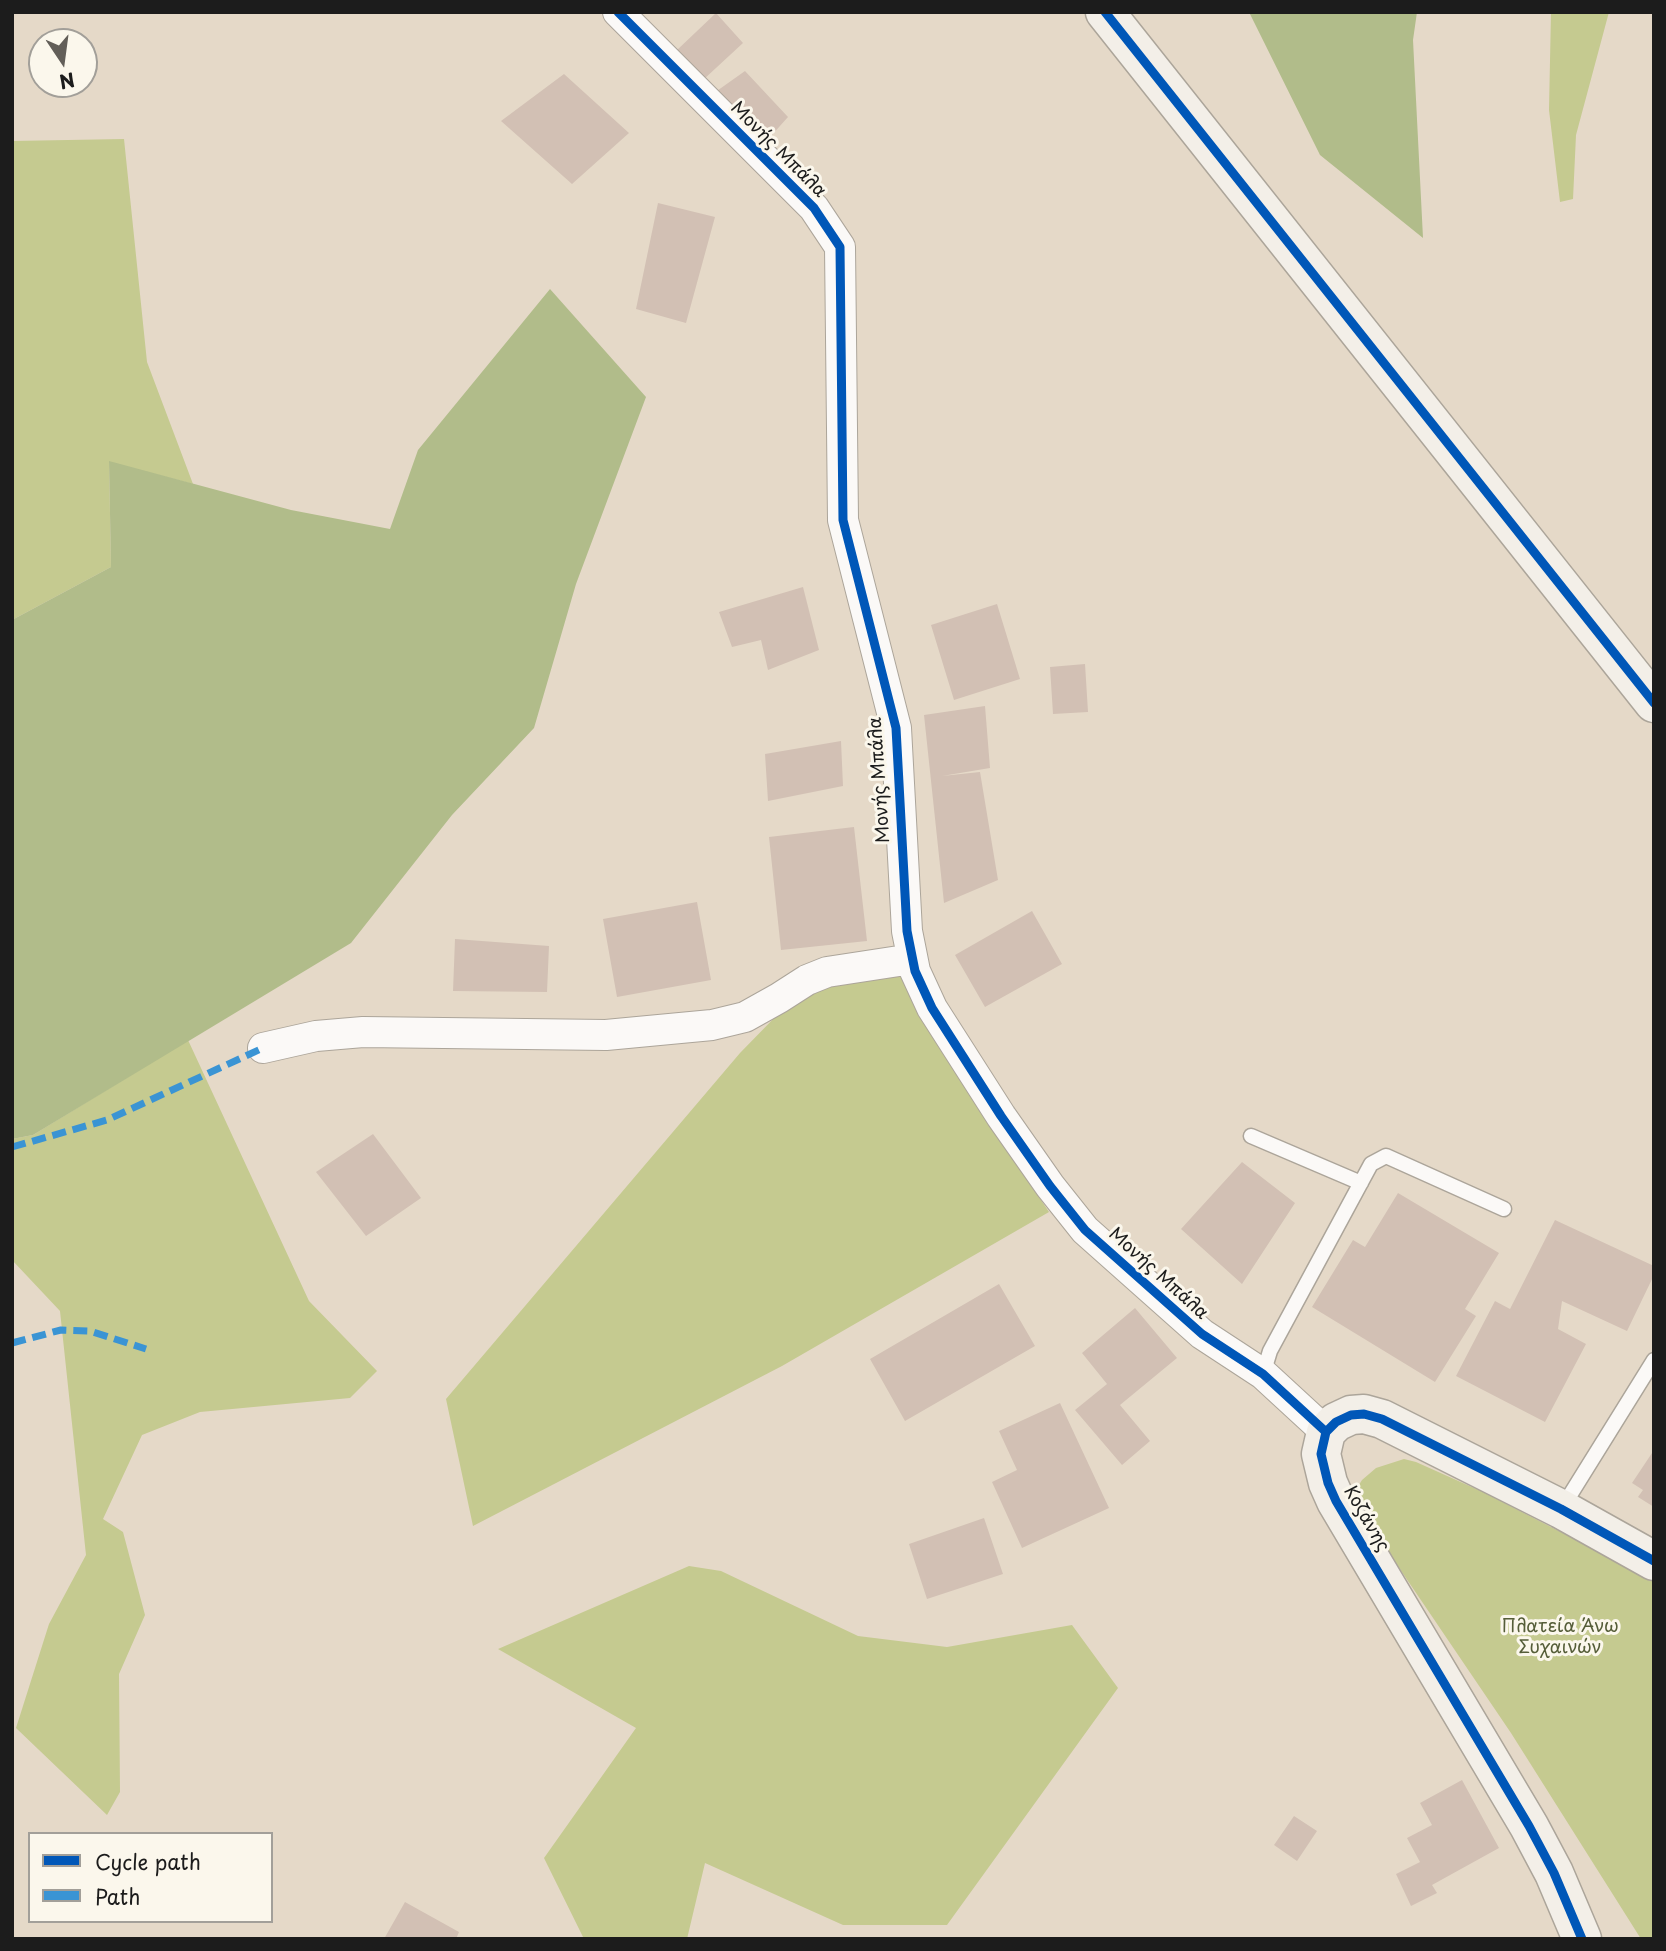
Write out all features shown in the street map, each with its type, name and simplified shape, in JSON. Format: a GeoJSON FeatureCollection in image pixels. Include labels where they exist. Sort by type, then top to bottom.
{"type":"FeatureCollection","features":[{"type":"Feature","properties":{"kind":"street","name":"Μονής Μπάλα"},"geometry":{"type":"LineString","coordinates":[[618,12],[814,208],[840,247],[843,520],[896,728],[903,889],[912,959],[932,1007],[967,1065],[1050,1186],[1085,1230],[1202,1334],[1263,1374],[1326,1432]]}},
{"type":"Feature","properties":{"kind":"street"},"geometry":{"type":"LineString","coordinates":[[1105,12],[1654,703]]}},
{"type":"Feature","properties":{"kind":"street"},"geometry":{"type":"LineString","coordinates":[[263,1048],[316,1037],[363,1032],[606,1035],[701,1026],[744,1017],[807,980],[827,972],[912,959]]}},
{"type":"Feature","properties":{"kind":"street"},"geometry":{"type":"LineString","coordinates":[[1326,1432],[1336,1422],[1350,1415],[1364,1414],[1382,1419],[1561,1509],[1654,1561]]}},
{"type":"Feature","properties":{"kind":"street","name":"Κοζάνης"},"geometry":{"type":"LineString","coordinates":[[1326,1432],[1321,1454],[1328,1483],[1336,1501],[1529,1826],[1554,1873],[1582,1939]]}},
{"type":"Feature","properties":{"kind":"lane"},"geometry":{"type":"LineString","coordinates":[[1251,1136],[1362,1183]]}},
{"type":"Feature","properties":{"kind":"lane"},"geometry":{"type":"LineString","coordinates":[[1263,1374],[1270,1351],[1371,1164],[1386,1156],[1504,1209]]}},
{"type":"Feature","properties":{"kind":"lane"},"geometry":{"type":"LineString","coordinates":[[1561,1509],[1654,1360]]}},
{"type":"Feature","properties":{"kind":"green space"},"geometry":{"type":"Polygon","coordinates":[[[1249,12],[1417,12],[1413,40],[1423,238],[1320,155],[1249,12]]]}},
{"type":"Feature","properties":{"kind":"green space"},"geometry":{"type":"Polygon","coordinates":[[[1551,12],[1609,12],[1576,135],[1573,199],[1560,202],[1549,110],[1551,12]]]}},
{"type":"Feature","properties":{"kind":"green space"},"geometry":{"type":"Polygon","coordinates":[[[124,139],[147,362],[193,484],[109,462],[111,567],[12,620],[12,141],[124,139]]]}},
{"type":"Feature","properties":{"kind":"green space"},"geometry":{"type":"Polygon","coordinates":[[[550,289],[646,397],[576,584],[534,728],[452,815],[351,943],[33,1135],[12,1139],[12,620],[111,567],[109,461],[291,510],[390,529],[418,450],[550,289]]]}},
{"type":"Feature","properties":{"kind":"green space"},"geometry":{"type":"Polygon","coordinates":[[[903,972],[961,1080],[1049,1212],[782,1366],[473,1526],[446,1399],[740,1053],[780,1012],[808,993],[842,978],[903,972]]]}},
{"type":"Feature","properties":{"kind":"green space"},"geometry":{"type":"Polygon","coordinates":[[[188,1040],[309,1301],[377,1371],[350,1398],[200,1412],[142,1435],[103,1519],[123,1532],[145,1615],[119,1674],[120,1792],[107,1815],[16,1728],[49,1624],[86,1555],[60,1311],[12,1260],[12,1139],[33,1135],[188,1040]]]}},
{"type":"Feature","properties":{"kind":"green space","name":"Πλατεία Άνω Συχαινών"},"geometry":{"type":"Polygon","coordinates":[[[1404,1459],[1483,1492],[1654,1580],[1654,1939],[1641,1939],[1511,1733],[1389,1553],[1360,1498],[1357,1488],[1362,1480],[1376,1468],[1404,1459]]]}},
{"type":"Feature","properties":{"kind":"green space"},"geometry":{"type":"Polygon","coordinates":[[[689,1566],[721,1571],[858,1636],[947,1647],[1072,1625],[1118,1688],[947,1925],[843,1925],[705,1863],[687,1939],[584,1939],[544,1858],[636,1728],[498,1649],[689,1566]]]}},
{"type":"Feature","properties":{"kind":"building"},"geometry":{"type":"Polygon","coordinates":[[[716,13],[743,43],[703,80],[676,51],[716,13]]]}},
{"type":"Feature","properties":{"kind":"building"},"geometry":{"type":"Polygon","coordinates":[[[745,71],[788,117],[762,146],[714,93],[745,71]]]}},
{"type":"Feature","properties":{"kind":"building"},"geometry":{"type":"Polygon","coordinates":[[[564,74],[629,133],[572,184],[501,121],[564,74]]]}},
{"type":"Feature","properties":{"kind":"building"},"geometry":{"type":"Polygon","coordinates":[[[658,203],[715,217],[686,323],[636,309],[658,203]]]}},
{"type":"Feature","properties":{"kind":"building"},"geometry":{"type":"Polygon","coordinates":[[[803,587],[819,650],[768,670],[761,640],[732,647],[719,612],[803,587]]]}},
{"type":"Feature","properties":{"kind":"building"},"geometry":{"type":"Polygon","coordinates":[[[997,604],[1020,679],[954,700],[931,625],[997,604]]]}},
{"type":"Feature","properties":{"kind":"building"},"geometry":{"type":"Polygon","coordinates":[[[1085,664],[1088,712],[1053,714],[1050,667],[1085,664]]]}},
{"type":"Feature","properties":{"kind":"building"},"geometry":{"type":"Polygon","coordinates":[[[985,706],[990,768],[942,776],[980,772],[998,880],[944,903],[924,715],[985,706]]]}},
{"type":"Feature","properties":{"kind":"building"},"geometry":{"type":"Polygon","coordinates":[[[841,741],[843,786],[768,801],[765,754],[841,741]]]}},
{"type":"Feature","properties":{"kind":"building"},"geometry":{"type":"Polygon","coordinates":[[[854,827],[867,941],[781,950],[769,837],[854,827]]]}},
{"type":"Feature","properties":{"kind":"building"},"geometry":{"type":"Polygon","coordinates":[[[697,902],[711,980],[617,997],[603,919],[697,902]]]}},
{"type":"Feature","properties":{"kind":"building"},"geometry":{"type":"Polygon","coordinates":[[[1032,911],[1062,964],[985,1007],[955,955],[1032,911]]]}},
{"type":"Feature","properties":{"kind":"building"},"geometry":{"type":"Polygon","coordinates":[[[455,939],[549,946],[547,992],[453,991],[455,939]]]}},
{"type":"Feature","properties":{"kind":"building"},"geometry":{"type":"Polygon","coordinates":[[[373,1134],[421,1198],[366,1236],[316,1172],[373,1134]]]}},
{"type":"Feature","properties":{"kind":"building"},"geometry":{"type":"Polygon","coordinates":[[[1242,1162],[1295,1203],[1242,1284],[1181,1229],[1242,1162]]]}},
{"type":"Feature","properties":{"kind":"building"},"geometry":{"type":"Polygon","coordinates":[[[1398,1193],[1499,1253],[1465,1309],[1476,1316],[1435,1382],[1312,1307],[1353,1240],[1365,1247],[1398,1193]]]}},
{"type":"Feature","properties":{"kind":"building"},"geometry":{"type":"Polygon","coordinates":[[[1555,1220],[1654,1266],[1654,1275],[1627,1331],[1562,1301],[1558,1329],[1586,1344],[1545,1422],[1456,1376],[1495,1301],[1510,1309],[1555,1220]]]}},
{"type":"Feature","properties":{"kind":"building"},"geometry":{"type":"Polygon","coordinates":[[[999,1284],[1035,1346],[905,1421],[870,1359],[999,1284]]]}},
{"type":"Feature","properties":{"kind":"building"},"geometry":{"type":"Polygon","coordinates":[[[1135,1308],[1177,1358],[1120,1405],[1150,1441],[1122,1465],[1075,1410],[1107,1384],[1082,1353],[1135,1308]]]}},
{"type":"Feature","properties":{"kind":"building"},"geometry":{"type":"Polygon","coordinates":[[[1060,1403],[1109,1508],[1022,1548],[992,1482],[1017,1470],[999,1431],[1060,1403]]]}},
{"type":"Feature","properties":{"kind":"building"},"geometry":{"type":"Polygon","coordinates":[[[1654,1450],[1654,1507],[1638,1497],[1643,1490],[1632,1483],[1654,1450]]]}},
{"type":"Feature","properties":{"kind":"building"},"geometry":{"type":"Polygon","coordinates":[[[984,1518],[1003,1574],[927,1599],[909,1544],[984,1518]]]}},
{"type":"Feature","properties":{"kind":"building"},"geometry":{"type":"Polygon","coordinates":[[[1462,1780],[1499,1848],[1432,1885],[1437,1893],[1411,1906],[1396,1874],[1420,1862],[1407,1838],[1432,1825],[1420,1803],[1462,1780]]]}},
{"type":"Feature","properties":{"kind":"building"},"geometry":{"type":"Polygon","coordinates":[[[1294,1816],[1317,1831],[1297,1861],[1274,1845],[1294,1816]]]}},
{"type":"Feature","properties":{"kind":"building"},"geometry":{"type":"Polygon","coordinates":[[[405,1902],[459,1932],[456,1939],[384,1939],[405,1902]]]}},
{"type":"Feature","properties":{"kind":"marked path"},"geometry":{"type":"LineString","coordinates":[[12,1147],[107,1120],[263,1048]]}},
{"type":"Feature","properties":{"kind":"marked path"},"geometry":{"type":"LineString","coordinates":[[12,1343],[61,1330],[90,1331],[146,1349]]}},
{"type":"Feature","properties":{"kind":"cycle path"},"geometry":{"type":"LineString","coordinates":[[618,12],[814,208],[840,247],[843,520],[896,728],[907,931],[915,971],[932,1008],[1001,1116],[1085,1230],[1202,1334],[1263,1374],[1326,1432]]}},
{"type":"Feature","properties":{"kind":"cycle path"},"geometry":{"type":"LineString","coordinates":[[1105,12],[1654,703]]}},
{"type":"Feature","properties":{"kind":"cycle path"},"geometry":{"type":"LineString","coordinates":[[1582,1939],[1554,1873],[1529,1826],[1336,1501],[1328,1483],[1321,1454],[1326,1432],[1336,1422],[1351,1415],[1364,1414],[1382,1419],[1561,1509],[1654,1561]]}}]}
